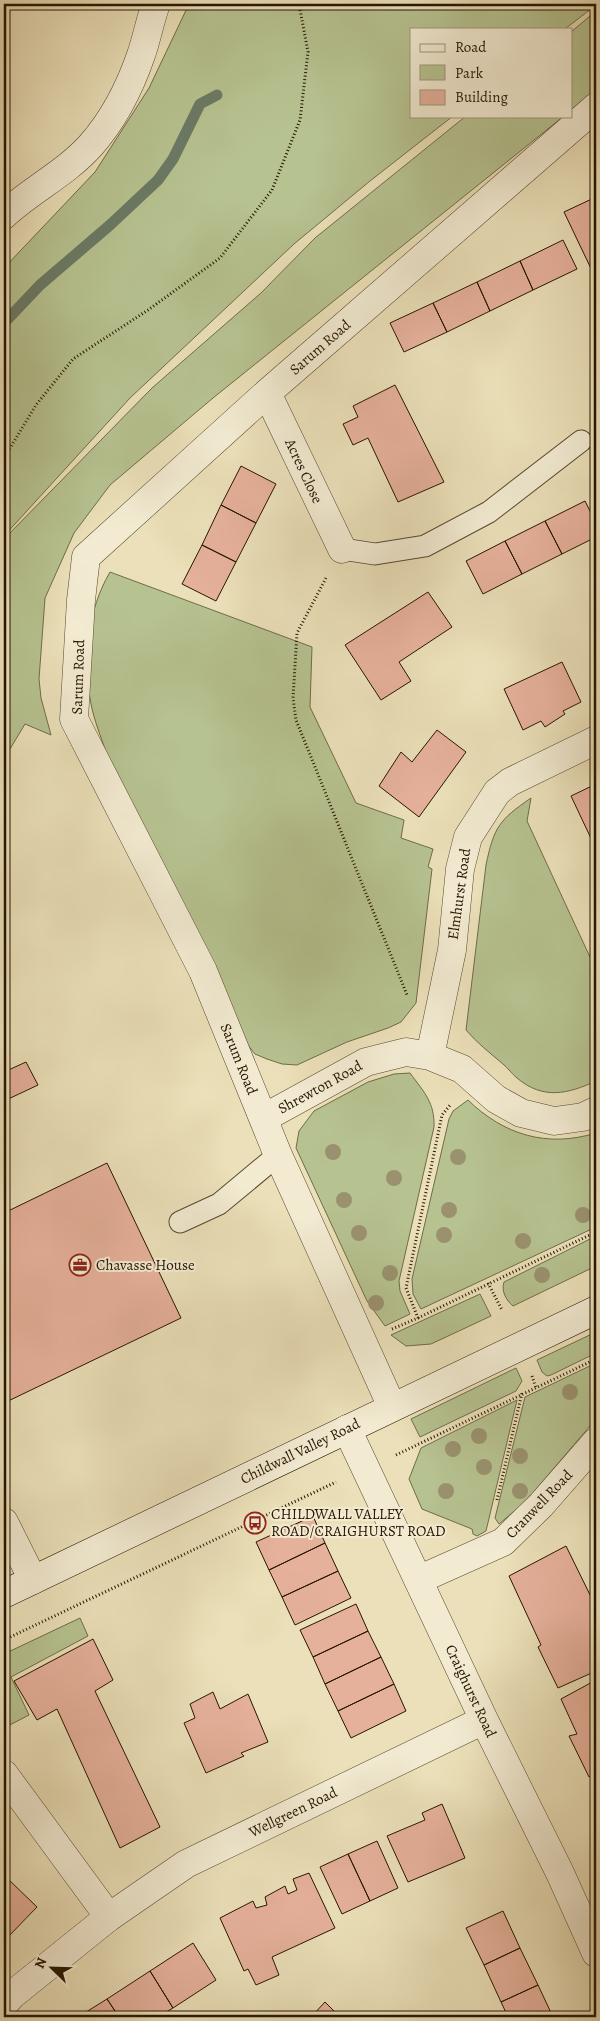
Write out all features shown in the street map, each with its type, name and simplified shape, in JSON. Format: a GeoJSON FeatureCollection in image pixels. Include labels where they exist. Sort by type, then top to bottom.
{"type":"FeatureCollection","features":[{"type":"Feature","properties":{"kind":"street"},"geometry":{"type":"LineString","coordinates":[[4,215],[19,201],[65,169],[91,145],[129,86],[156,4]]}},
{"type":"Feature","properties":{"kind":"street","name":"Sarum Road"},"geometry":{"type":"LineString","coordinates":[[392,1407],[278,1155],[204,971],[74,719],[81,600],[86,557],[267,393],[596,107]]}},
{"type":"Feature","properties":{"kind":"street","name":"Acres Close"},"geometry":{"type":"LineString","coordinates":[[267,393],[342,549]]}},
{"type":"Feature","properties":{"kind":"street","name":"Elmhurst Road"},"geometry":{"type":"LineString","coordinates":[[432,1047],[452,950],[460,869],[468,837],[497,792],[510,782],[596,740]]}},
{"type":"Feature","properties":{"kind":"street","name":"Shrewton Road"},"geometry":{"type":"LineString","coordinates":[[264,1118],[366,1062],[432,1047],[462,1069],[496,1099],[521,1113],[554,1121],[583,1117],[596,1111]]}},
{"type":"Feature","properties":{"kind":"street","name":"Childwall Valley Road"},"geometry":{"type":"LineString","coordinates":[[4,1594],[596,1310]]}},
{"type":"Feature","properties":{"kind":"street","name":"Craighurst Road"},"geometry":{"type":"LineString","coordinates":[[348,1428],[484,1720],[560,1873],[596,1953]]}},
{"type":"Feature","properties":{"kind":"street","name":"Cranwell Road"},"geometry":{"type":"LineString","coordinates":[[418,1580],[503,1542],[541,1504],[596,1442]]}},
{"type":"Feature","properties":{"kind":"street"},"geometry":{"type":"LineString","coordinates":[[4,1522],[33,1580]]}},
{"type":"Feature","properties":{"kind":"street","name":"Wellgreen Road"},"geometry":{"type":"LineString","coordinates":[[4,2004],[12,1995],[109,1917],[186,1864],[484,1720]]}},
{"type":"Feature","properties":{"kind":"street"},"geometry":{"type":"LineString","coordinates":[[4,1774],[109,1917]]}},
{"type":"Feature","properties":{"kind":"lane"},"geometry":{"type":"LineString","coordinates":[[342,549],[376,554],[425,546],[489,512],[580,441]]}},
{"type":"Feature","properties":{"kind":"lane"},"geometry":{"type":"LineString","coordinates":[[180,1222],[219,1204],[278,1155]]}},
{"type":"Feature","properties":{"kind":"path"},"geometry":{"type":"LineString","coordinates":[[4,458],[36,404],[73,359],[148,310],[220,258],[272,190],[300,120],[308,52],[299,4]]}},
{"type":"Feature","properties":{"kind":"path"},"geometry":{"type":"LineString","coordinates":[[342,549],[297,632],[293,698],[296,720],[412,1008],[432,1047]]}},
{"type":"Feature","properties":{"kind":"path"},"geometry":{"type":"LineString","coordinates":[[418,1318],[406,1288],[442,1115],[471,1078]]}},
{"type":"Feature","properties":{"kind":"path"},"geometry":{"type":"LineString","coordinates":[[363,1343],[596,1232]]}},
{"type":"Feature","properties":{"kind":"path"},"geometry":{"type":"LineString","coordinates":[[488,1283],[502,1310]]}},
{"type":"Feature","properties":{"kind":"path"},"geometry":{"type":"LineString","coordinates":[[4,1640],[596,1359]]}},
{"type":"Feature","properties":{"kind":"path"},"geometry":{"type":"LineString","coordinates":[[503,1542],[492,1521],[522,1393]]}},
{"type":"Feature","properties":{"kind":"green space"},"geometry":{"type":"Polygon","coordinates":[[[189,4],[596,5],[566,28],[410,28],[410,118],[450,118],[294,244],[130,398],[4,536],[4,268],[95,172],[149,88],[189,4]]]}},
{"type":"Feature","properties":{"kind":"green space"},"geometry":{"type":"Polygon","coordinates":[[[596,11],[596,90],[572,109],[572,31],[596,11]]]}},
{"type":"Feature","properties":{"kind":"green space"},"geometry":{"type":"Polygon","coordinates":[[[464,118],[562,118],[213,398],[110,485],[74,533],[45,598],[39,679],[41,698],[51,735],[25,724],[4,759],[4,539],[152,388],[261,293],[315,238],[464,118]]]}},
{"type":"Feature","properties":{"kind":"green space"},"geometry":{"type":"Polygon","coordinates":[[[110,572],[312,647],[310,707],[356,803],[404,820],[401,838],[433,849],[428,867],[432,869],[416,1003],[401,1022],[347,1042],[297,1065],[282,1064],[255,1054],[247,1044],[106,752],[94,716],[87,670],[87,653],[96,603],[110,572]]]}},
{"type":"Feature","properties":{"kind":"green space"},"geometry":{"type":"Polygon","coordinates":[[[531,798],[527,821],[596,970],[596,1081],[566,1092],[546,1092],[536,1090],[527,1085],[479,1044],[466,1030],[489,852],[495,833],[505,819],[531,798]]]}},
{"type":"Feature","properties":{"kind":"green space"},"geometry":{"type":"Polygon","coordinates":[[[410,1073],[431,1104],[434,1127],[399,1281],[400,1291],[410,1314],[385,1326],[367,1301],[296,1148],[299,1131],[314,1111],[368,1082],[394,1074],[410,1073]]]}},
{"type":"Feature","properties":{"kind":"green space"},"geometry":{"type":"Polygon","coordinates":[[[468,1100],[496,1122],[511,1130],[527,1135],[560,1139],[596,1133],[596,1227],[421,1309],[413,1294],[412,1279],[449,1119],[453,1111],[468,1100]]]}},
{"type":"Feature","properties":{"kind":"green space"},"geometry":{"type":"Polygon","coordinates":[[[596,1236],[596,1266],[513,1306],[508,1301],[504,1292],[504,1282],[596,1236]]]}},
{"type":"Feature","properties":{"kind":"green space"},"geometry":{"type":"Polygon","coordinates":[[[480,1294],[491,1316],[431,1344],[406,1346],[391,1335],[480,1294]]]}},
{"type":"Feature","properties":{"kind":"green space"},"geometry":{"type":"Polygon","coordinates":[[[596,1332],[596,1353],[551,1375],[547,1376],[542,1372],[537,1360],[596,1332]]]}},
{"type":"Feature","properties":{"kind":"green space"},"geometry":{"type":"Polygon","coordinates":[[[596,1363],[596,1419],[525,1502],[499,1524],[495,1518],[525,1397],[596,1363]]]}},
{"type":"Feature","properties":{"kind":"green space"},"geometry":{"type":"Polygon","coordinates":[[[516,1368],[522,1381],[516,1391],[420,1437],[411,1419],[516,1368]]]}},
{"type":"Feature","properties":{"kind":"green space"},"geometry":{"type":"Polygon","coordinates":[[[517,1400],[486,1531],[477,1536],[473,1534],[472,1529],[422,1509],[409,1479],[421,1448],[517,1400]]]}},
{"type":"Feature","properties":{"kind":"green space"},"geometry":{"type":"Polygon","coordinates":[[[80,1618],[88,1636],[11,1677],[29,1715],[4,1728],[4,1654],[80,1618]]]}},
{"type":"Feature","properties":{"kind":"building"},"geometry":{"type":"Polygon","coordinates":[[[596,197],[596,279],[564,212],[596,197]]]}},
{"type":"Feature","properties":{"kind":"building"},"geometry":{"type":"Polygon","coordinates":[[[563,240],[577,269],[533,290],[520,261],[563,240]]]}},
{"type":"Feature","properties":{"kind":"building"},"geometry":{"type":"Polygon","coordinates":[[[520,261],[533,290],[490,311],[477,282],[520,261]]]}},
{"type":"Feature","properties":{"kind":"building"},"geometry":{"type":"Polygon","coordinates":[[[477,282],[490,311],[447,332],[433,303],[477,282]]]}},
{"type":"Feature","properties":{"kind":"building"},"geometry":{"type":"Polygon","coordinates":[[[433,303],[447,332],[404,352],[390,323],[433,303]]]}},
{"type":"Feature","properties":{"kind":"building"},"geometry":{"type":"Polygon","coordinates":[[[395,385],[444,482],[398,502],[368,438],[353,445],[343,424],[358,417],[353,406],[395,385]]]}},
{"type":"Feature","properties":{"kind":"building"},"geometry":{"type":"Polygon","coordinates":[[[241,466],[276,484],[256,523],[221,505],[241,466]]]}},
{"type":"Feature","properties":{"kind":"building"},"geometry":{"type":"Polygon","coordinates":[[[585,501],[596,523],[596,537],[562,554],[545,521],[585,501]]]}},
{"type":"Feature","properties":{"kind":"building"},"geometry":{"type":"Polygon","coordinates":[[[221,505],[256,523],[236,562],[202,545],[221,505]]]}},
{"type":"Feature","properties":{"kind":"building"},"geometry":{"type":"Polygon","coordinates":[[[545,521],[562,554],[522,574],[505,541],[545,521]]]}},
{"type":"Feature","properties":{"kind":"building"},"geometry":{"type":"Polygon","coordinates":[[[505,541],[522,574],[483,594],[466,561],[505,541]]]}},
{"type":"Feature","properties":{"kind":"building"},"geometry":{"type":"Polygon","coordinates":[[[202,545],[236,562],[216,601],[182,584],[202,545]]]}},
{"type":"Feature","properties":{"kind":"building"},"geometry":{"type":"Polygon","coordinates":[[[428,592],[452,627],[399,662],[411,681],[381,700],[345,645],[428,592]]]}},
{"type":"Feature","properties":{"kind":"building"},"geometry":{"type":"Polygon","coordinates":[[[562,662],[581,702],[563,711],[565,714],[545,727],[541,721],[523,730],[504,689],[562,662]]]}},
{"type":"Feature","properties":{"kind":"building"},"geometry":{"type":"Polygon","coordinates":[[[437,730],[466,752],[419,817],[379,786],[401,752],[412,762],[437,730]]]}},
{"type":"Feature","properties":{"kind":"building"},"geometry":{"type":"Polygon","coordinates":[[[596,784],[596,849],[571,796],[596,784]]]}},
{"type":"Feature","properties":{"kind":"building"},"geometry":{"type":"Polygon","coordinates":[[[26,1062],[38,1085],[4,1101],[4,1072],[26,1062]]]}},
{"type":"Feature","properties":{"kind":"building","name":"Chavasse House"},"geometry":{"type":"Polygon","coordinates":[[[107,1163],[181,1318],[4,1403],[4,1213],[107,1163]]]}},
{"type":"Feature","properties":{"kind":"building"},"geometry":{"type":"Polygon","coordinates":[[[313,1516],[325,1543],[269,1570],[256,1542],[313,1516]]]}},
{"type":"Feature","properties":{"kind":"building"},"geometry":{"type":"Polygon","coordinates":[[[325,1543],[338,1571],[282,1597],[269,1570],[325,1543]]]}},
{"type":"Feature","properties":{"kind":"building"},"geometry":{"type":"Polygon","coordinates":[[[566,1546],[596,1607],[596,1671],[558,1688],[538,1647],[541,1645],[509,1576],[566,1546]]]}},
{"type":"Feature","properties":{"kind":"building"},"geometry":{"type":"Polygon","coordinates":[[[338,1571],[351,1598],[295,1625],[282,1597],[338,1571]]]}},
{"type":"Feature","properties":{"kind":"building"},"geometry":{"type":"Polygon","coordinates":[[[356,1604],[368,1631],[313,1657],[300,1630],[356,1604]]]}},
{"type":"Feature","properties":{"kind":"building"},"geometry":{"type":"Polygon","coordinates":[[[368,1631],[381,1657],[325,1684],[313,1657],[368,1631]]]}},
{"type":"Feature","properties":{"kind":"building"},"geometry":{"type":"Polygon","coordinates":[[[93,1639],[113,1680],[95,1691],[160,1827],[120,1848],[57,1709],[37,1720],[14,1681],[93,1639]]]}},
{"type":"Feature","properties":{"kind":"building"},"geometry":{"type":"Polygon","coordinates":[[[381,1657],[394,1684],[338,1711],[325,1684],[381,1657]]]}},
{"type":"Feature","properties":{"kind":"building"},"geometry":{"type":"Polygon","coordinates":[[[596,1680],[596,1774],[589,1777],[569,1736],[577,1734],[561,1699],[596,1680]]]}},
{"type":"Feature","properties":{"kind":"building"},"geometry":{"type":"Polygon","coordinates":[[[394,1684],[406,1711],[351,1738],[338,1711],[394,1684]]]}},
{"type":"Feature","properties":{"kind":"building"},"geometry":{"type":"Polygon","coordinates":[[[213,1692],[220,1709],[248,1694],[268,1742],[241,1753],[244,1756],[206,1773],[184,1723],[195,1718],[190,1704],[213,1692]]]}},
{"type":"Feature","properties":{"kind":"building"},"geometry":{"type":"Polygon","coordinates":[[[442,1804],[465,1858],[408,1882],[387,1836],[425,1820],[422,1813],[442,1804]]]}},
{"type":"Feature","properties":{"kind":"building"},"geometry":{"type":"Polygon","coordinates":[[[377,1841],[398,1888],[370,1901],[348,1854],[377,1841]]]}},
{"type":"Feature","properties":{"kind":"building"},"geometry":{"type":"Polygon","coordinates":[[[348,1854],[370,1901],[342,1914],[320,1867],[348,1854]]]}},
{"type":"Feature","properties":{"kind":"building"},"geometry":{"type":"Polygon","coordinates":[[[309,1873],[335,1928],[272,1957],[279,1975],[256,1985],[248,1969],[244,1971],[220,1918],[253,1901],[256,1908],[267,1905],[265,1897],[285,1886],[288,1894],[297,1890],[293,1879],[309,1873]]]}},
{"type":"Feature","properties":{"kind":"building"},"geometry":{"type":"Polygon","coordinates":[[[7,1878],[37,1907],[6,1939],[4,1936],[4,1882],[7,1878]]]}},
{"type":"Feature","properties":{"kind":"building"},"geometry":{"type":"Polygon","coordinates":[[[503,1911],[520,1948],[484,1965],[466,1928],[503,1911]]]}},
{"type":"Feature","properties":{"kind":"building"},"geometry":{"type":"Polygon","coordinates":[[[193,1943],[216,1980],[173,2008],[150,1971],[193,1943]]]}},
{"type":"Feature","properties":{"kind":"building"},"geometry":{"type":"Polygon","coordinates":[[[520,1948],[538,1985],[501,2002],[484,1965],[520,1948]]]}},
{"type":"Feature","properties":{"kind":"building"},"geometry":{"type":"Polygon","coordinates":[[[150,1971],[173,2008],[158,2017],[119,2017],[107,1999],[150,1971]]]}},
{"type":"Feature","properties":{"kind":"building"},"geometry":{"type":"Polygon","coordinates":[[[538,1985],[553,2017],[508,2017],[501,2002],[538,1985]]]}},
{"type":"Feature","properties":{"kind":"building"},"geometry":{"type":"Polygon","coordinates":[[[107,1999],[119,2017],[78,2017],[107,1999]]]}},
{"type":"Feature","properties":{"kind":"building"},"geometry":{"type":"Polygon","coordinates":[[[325,2002],[340,2017],[311,2017],[325,2002]]]}},
{"type":"Feature","properties":{"kind":"waterway"},"geometry":{"type":"LineString","coordinates":[[4,323],[40,285],[110,225],[158,180],[173,159],[200,104],[217,95]]}},
{"type":"Feature","properties":{"kind":"place","name":"Chavasse House"},"geometry":{"type":"Point","coordinates":[80,1265]}},
{"type":"Feature","properties":{"kind":"place","name":"CHILDWALL VALLEY ROAD/CRAIGHURST ROAD"},"geometry":{"type":"Point","coordinates":[255,1523]}}]}
